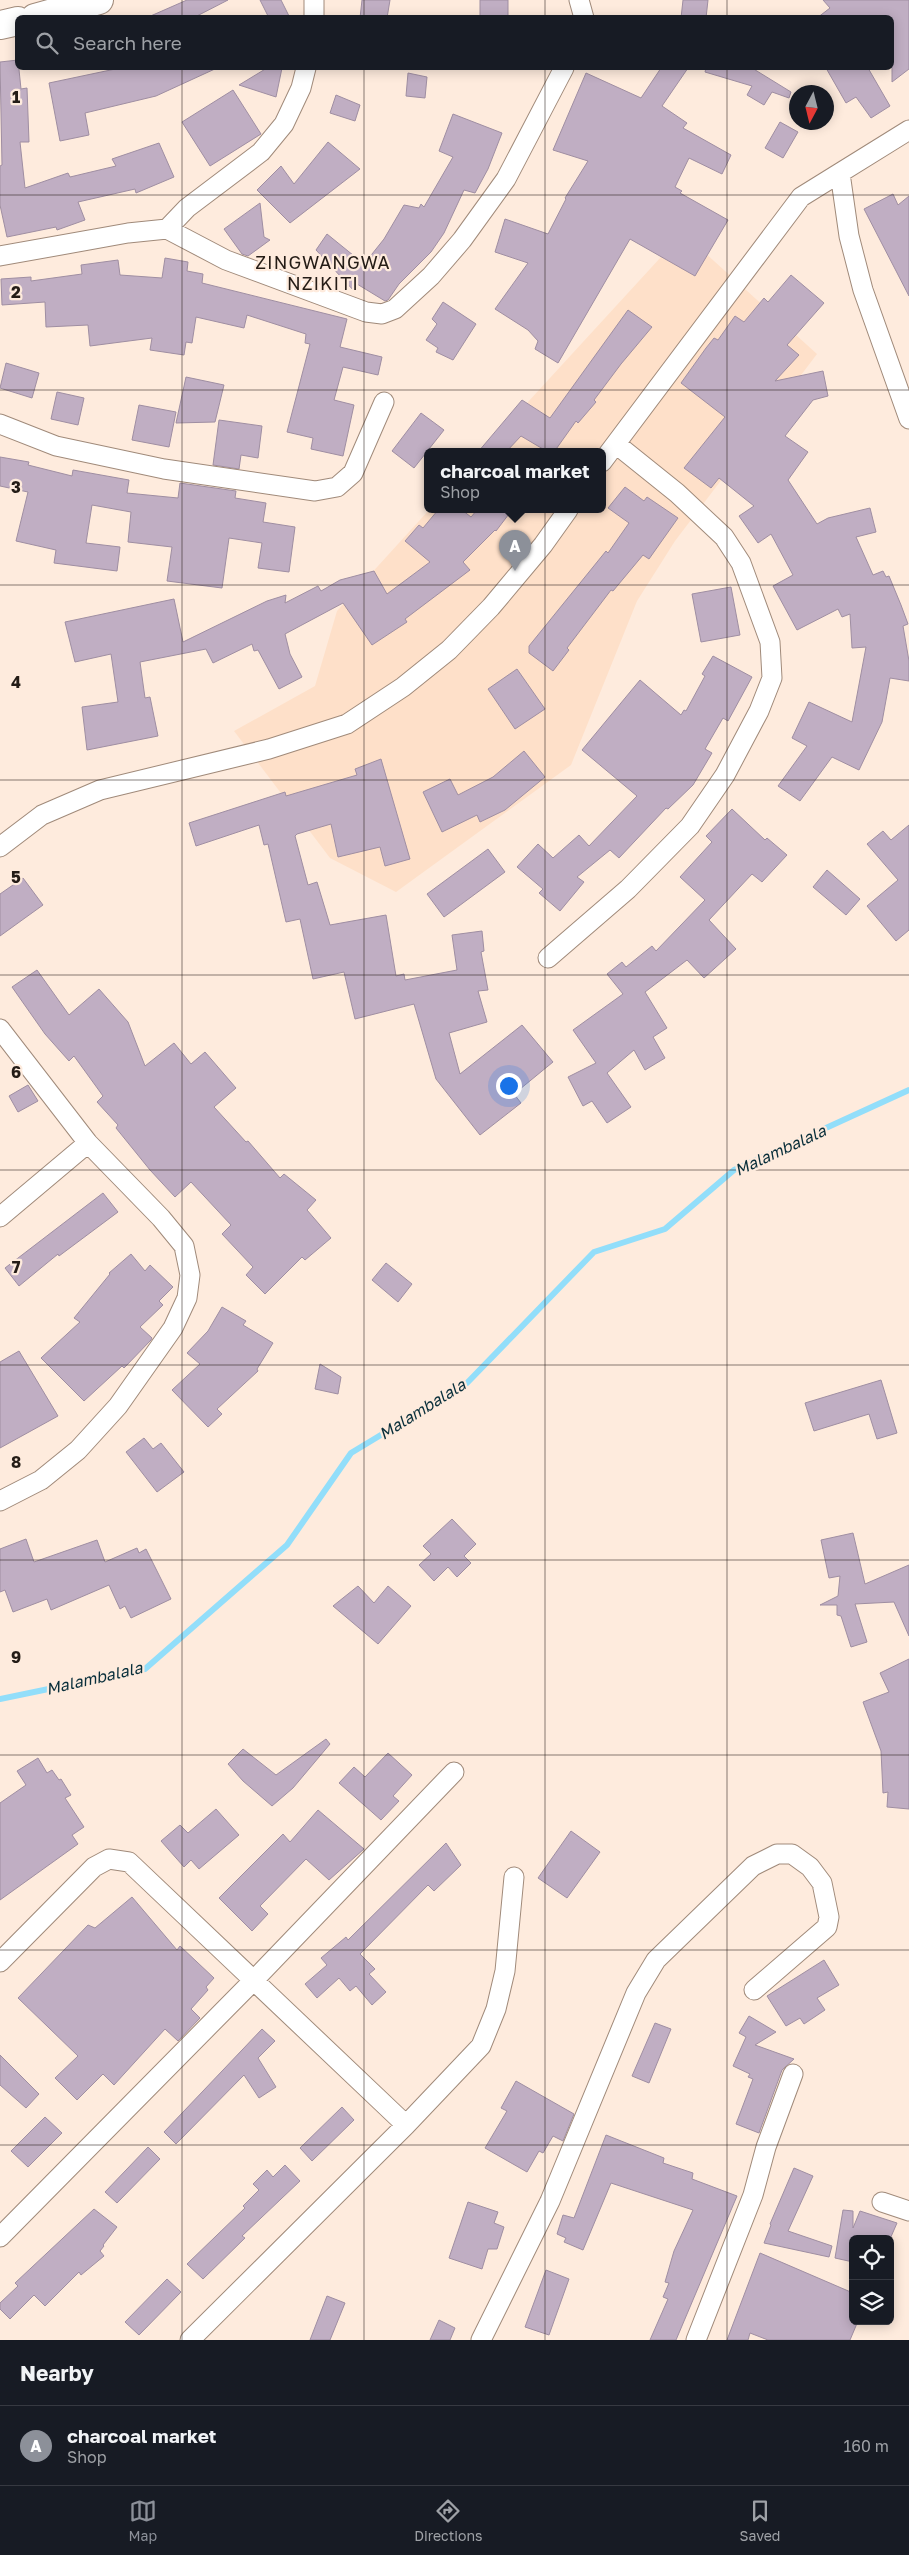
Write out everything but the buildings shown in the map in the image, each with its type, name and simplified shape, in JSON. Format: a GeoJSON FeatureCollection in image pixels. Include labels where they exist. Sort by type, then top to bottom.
{"type":"FeatureCollection","features":[{"type":"Feature","properties":{"kind":"street"},"geometry":{"type":"LineString","coordinates":[[46,15],[99,0]]}},
{"type":"Feature","properties":{"kind":"street"},"geometry":{"type":"LineString","coordinates":[[314,0],[314,15]]}},
{"type":"Feature","properties":{"kind":"street"},"geometry":{"type":"LineString","coordinates":[[579,0],[583,15]]}},
{"type":"Feature","properties":{"kind":"street"},"geometry":{"type":"LineString","coordinates":[[0,25],[15,22]]}},
{"type":"Feature","properties":{"kind":"street"},"geometry":{"type":"LineString","coordinates":[[167,229],[187,208],[261,152],[284,124],[301,88],[306,70]]}},
{"type":"Feature","properties":{"kind":"street"},"geometry":{"type":"LineString","coordinates":[[0,256],[128,233],[167,229],[226,260],[366,312],[382,314],[395,308],[431,276],[462,240],[506,179],[563,70]]}},
{"type":"Feature","properties":{"kind":"street"},"geometry":{"type":"LineString","coordinates":[[606,457],[801,196],[909,130]]}},
{"type":"Feature","properties":{"kind":"street"},"geometry":{"type":"LineString","coordinates":[[840,173],[849,236],[861,281],[909,419]]}},
{"type":"Feature","properties":{"kind":"street"},"geometry":{"type":"LineString","coordinates":[[0,424],[56,446],[164,469],[314,491],[337,487],[353,473],[384,402]]}},
{"type":"Feature","properties":{"kind":"street"},"geometry":{"type":"LineString","coordinates":[[548,958],[628,889],[690,826],[725,775],[759,711],[772,678],[770,642],[741,563],[724,537],[677,493],[616,444]]}},
{"type":"Feature","properties":{"kind":"street"},"geometry":{"type":"LineString","coordinates":[[0,847],[42,815],[100,790],[269,749],[347,724],[403,687],[449,650],[491,607],[543,545],[566,513]]}},
{"type":"Feature","properties":{"kind":"street"},"geometry":{"type":"LineString","coordinates":[[0,1029],[88,1143],[161,1218],[184,1246],[190,1275],[188,1298],[173,1328],[118,1406],[78,1450],[41,1480],[0,1501]]}},
{"type":"Feature","properties":{"kind":"street"},"geometry":{"type":"LineString","coordinates":[[0,1217],[88,1143]]}},
{"type":"Feature","properties":{"kind":"street"},"geometry":{"type":"LineString","coordinates":[[0,2237],[253,1981],[454,1772]]}},
{"type":"Feature","properties":{"kind":"street"},"geometry":{"type":"LineString","coordinates":[[481,2340],[550,2201],[636,1993],[656,1960],[753,1866],[777,1854],[792,1854],[810,1866],[822,1883],[829,1917],[827,1927],[754,1990]]}},
{"type":"Feature","properties":{"kind":"street"},"geometry":{"type":"LineString","coordinates":[[0,1962],[94,1867],[109,1859],[129,1862],[406,2125]]}},
{"type":"Feature","properties":{"kind":"street"},"geometry":{"type":"LineString","coordinates":[[190,2340],[406,2125],[481,2046],[496,2009],[505,1971],[514,1877]]}},
{"type":"Feature","properties":{"kind":"street"},"geometry":{"type":"LineString","coordinates":[[696,2340],[753,2194],[766,2147],[792,2074]]}},
{"type":"Feature","properties":{"kind":"street"},"geometry":{"type":"LineString","coordinates":[[882,2202],[909,2211]]}},
{"type":"Feature","properties":{"kind":"shaded area"},"geometry":{"type":"Polygon","coordinates":[[[683,233],[817,354],[675,541],[637,601],[571,765],[396,892],[330,858],[234,731],[315,686],[337,611],[426,513],[606,513],[606,448],[486,448],[683,233]]]}},
{"type":"Feature","properties":{"kind":"waterway","name":"Malambalala"},"geometry":{"type":"LineString","coordinates":[[0,1699],[145,1669],[287,1545],[351,1453],[467,1383],[594,1252],[665,1229],[734,1170],[909,1090]]}},
{"type":"Feature","properties":{"kind":"place","name":"charcoal market"},"geometry":{"type":"Point","coordinates":[515,571]}},
{"type":"Feature","properties":{"kind":"district","name":"ZINGWANGWA NZIKITI"},"geometry":{"type":"Point","coordinates":[323,272]}}]}
